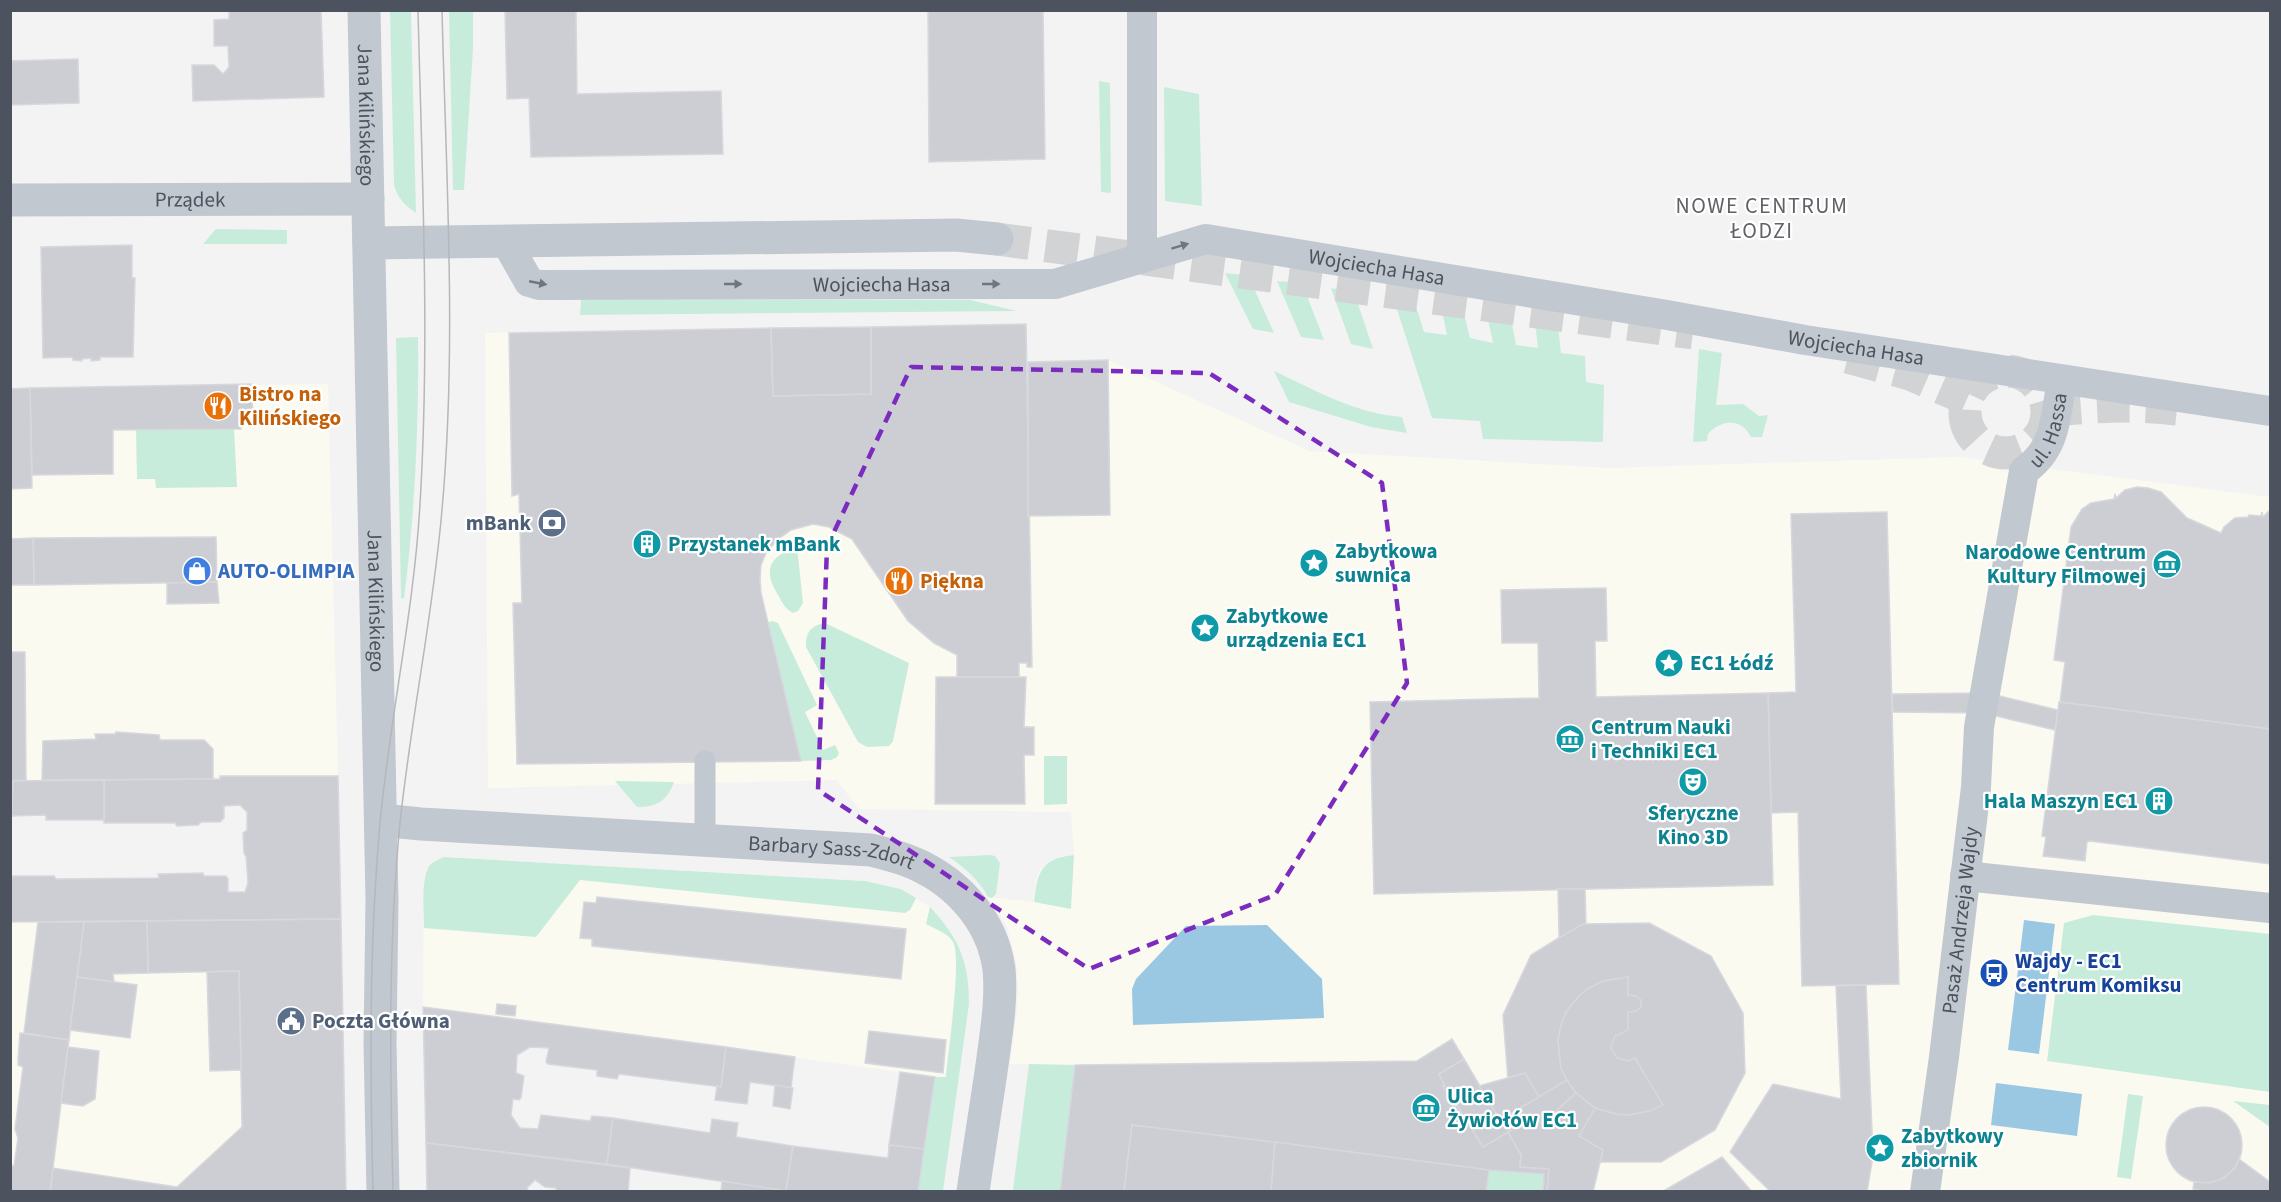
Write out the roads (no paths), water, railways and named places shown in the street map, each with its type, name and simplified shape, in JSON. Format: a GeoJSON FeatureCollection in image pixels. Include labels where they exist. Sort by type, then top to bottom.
{"type":"FeatureCollection","features":[{"type":"Feature","properties":{"kind":"street","name":"Jana Kilińskiego"},"geometry":{"type":"LineString","coordinates":[[364,10],[381,820],[380,1044],[383,1191]]}},
{"type":"Feature","properties":{"kind":"street"},"geometry":{"type":"LineString","coordinates":[[1142,10],[1142,258]]}},
{"type":"Feature","properties":{"kind":"street","name":"Prządek"},"geometry":{"type":"LineString","coordinates":[[10,201],[368,199]]}},
{"type":"Feature","properties":{"kind":"street"},"geometry":{"type":"LineString","coordinates":[[369,243],[956,235],[997,239]]}},
{"type":"Feature","properties":{"kind":"street","name":"Wojciecha Hasa"},"geometry":{"type":"LineString","coordinates":[[502,241],[508,245],[529,282],[539,285],[1055,285],[1206,239],[1805,340],[2271,411]]}},
{"type":"Feature","properties":{"kind":"street","name":"ul. Hassa"},"geometry":{"type":"LineString","coordinates":[[2024,471],[2036,463],[2052,438],[2062,380]]}},
{"type":"Feature","properties":{"kind":"street","name":"Pasaż Andrzeja Wajdy"},"geometry":{"type":"LineString","coordinates":[[1925,1191],[1944,1057],[1976,787],[1979,727],[2024,471]]}},
{"type":"Feature","properties":{"kind":"street","name":"Barbary Sass-Zdort"},"geometry":{"type":"LineString","coordinates":[[381,820],[433,825],[871,850],[907,860],[942,879],[969,903],[987,927],[999,970],[999,1015],[974,1191]]}},
{"type":"Feature","properties":{"kind":"street"},"geometry":{"type":"LineString","coordinates":[[1965,876],[2271,908]]}},
{"type":"Feature","properties":{"kind":"lane"},"geometry":{"type":"LineString","coordinates":[[705,762],[705,840]]}},
{"type":"Feature","properties":{"kind":"water"},"geometry":{"type":"Polygon","coordinates":[[[2024,920],[2055,924],[2039,1054],[2008,1050],[2024,920]]]}},
{"type":"Feature","properties":{"kind":"water"},"geometry":{"type":"Polygon","coordinates":[[[1267,925],[1322,979],[1324,1018],[1133,1025],[1132,989],[1136,979],[1186,926],[1267,925]]]}},
{"type":"Feature","properties":{"kind":"water"},"geometry":{"type":"Polygon","coordinates":[[[1996,1083],[2082,1094],[2077,1136],[1991,1125],[1996,1083]]]}},
{"type":"Feature","properties":{"kind":"tunnel"},"geometry":{"type":"LineString","coordinates":[[997,239],[1693,333]]}},
{"type":"Feature","properties":{"kind":"tunnel"},"geometry":{"type":"LineString","coordinates":[[1848,357],[1910,374],[1967,399]]}},
{"type":"Feature","properties":{"kind":"tunnel"},"geometry":{"type":"LineString","coordinates":[[2006,371],[2022,374],[2035,383],[2044,396],[2047,412],[2044,428],[2035,441],[2022,450],[2006,453],[1990,450],[1977,441],[1968,428],[1965,412],[1968,396],[1977,383],[1990,374],[2006,371]]}},
{"type":"Feature","properties":{"kind":"tunnel"},"geometry":{"type":"LineString","coordinates":[[2048,411],[2112,406],[2177,409]]}},
{"type":"Feature","properties":{"kind":"tram line"},"geometry":{"type":"LineString","coordinates":[[373,1192],[371,1008],[376,869],[384,783],[413,584],[423,442],[425,319],[418,10]]}},
{"type":"Feature","properties":{"kind":"tram line"},"geometry":{"type":"LineString","coordinates":[[393,1192],[391,1007],[396,869],[405,784],[438,549],[449,385],[449,260],[442,10]]}},
{"type":"Feature","properties":{"kind":"place","name":"Bistro na Kilińskiego"},"geometry":{"type":"Point","coordinates":[218,406]}},
{"type":"Feature","properties":{"kind":"place","name":"mBank"},"geometry":{"type":"Point","coordinates":[552,523]}},
{"type":"Feature","properties":{"kind":"place","name":"Przystanek mBank"},"geometry":{"type":"Point","coordinates":[647,544]}},
{"type":"Feature","properties":{"kind":"place","name":"Zabytkowa suwnica"},"geometry":{"type":"Point","coordinates":[1314,563]}},
{"type":"Feature","properties":{"kind":"place","name":"Narodowe Centrum Kultury Filmowej"},"geometry":{"type":"Point","coordinates":[2167,564]}},
{"type":"Feature","properties":{"kind":"place","name":"AUTO-OLIMPIA"},"geometry":{"type":"Point","coordinates":[197,571]}},
{"type":"Feature","properties":{"kind":"place","name":"Piękna"},"geometry":{"type":"Point","coordinates":[899,581]}},
{"type":"Feature","properties":{"kind":"place","name":"Zabytkowe urządzenia EC1"},"geometry":{"type":"Point","coordinates":[1205,628]}},
{"type":"Feature","properties":{"kind":"place","name":"EC1 Łódź"},"geometry":{"type":"Point","coordinates":[1669,663]}},
{"type":"Feature","properties":{"kind":"place","name":"Centrum Nauki i Techniki EC1"},"geometry":{"type":"Point","coordinates":[1570,739]}},
{"type":"Feature","properties":{"kind":"place","name":"Sferyczne Kino 3D"},"geometry":{"type":"Point","coordinates":[1693,782]}},
{"type":"Feature","properties":{"kind":"place","name":"Hala Maszyn EC1"},"geometry":{"type":"Point","coordinates":[2159,801]}},
{"type":"Feature","properties":{"kind":"place","name":"Wajdy - EC1 Centrum Komiksu"},"geometry":{"type":"Point","coordinates":[1994,973]}},
{"type":"Feature","properties":{"kind":"place","name":"Poczta Główna"},"geometry":{"type":"Point","coordinates":[291,1021]}},
{"type":"Feature","properties":{"kind":"place","name":"Ulica Żywiołów EC1"},"geometry":{"type":"Point","coordinates":[1426,1108]}},
{"type":"Feature","properties":{"kind":"place","name":"Zabytkowy zbiornik"},"geometry":{"type":"Point","coordinates":[1880,1148]}},
{"type":"Feature","properties":{"kind":"district","name":"NOWE CENTRUM ŁODZI"},"geometry":{"type":"Point","coordinates":[1762,218]}}]}
